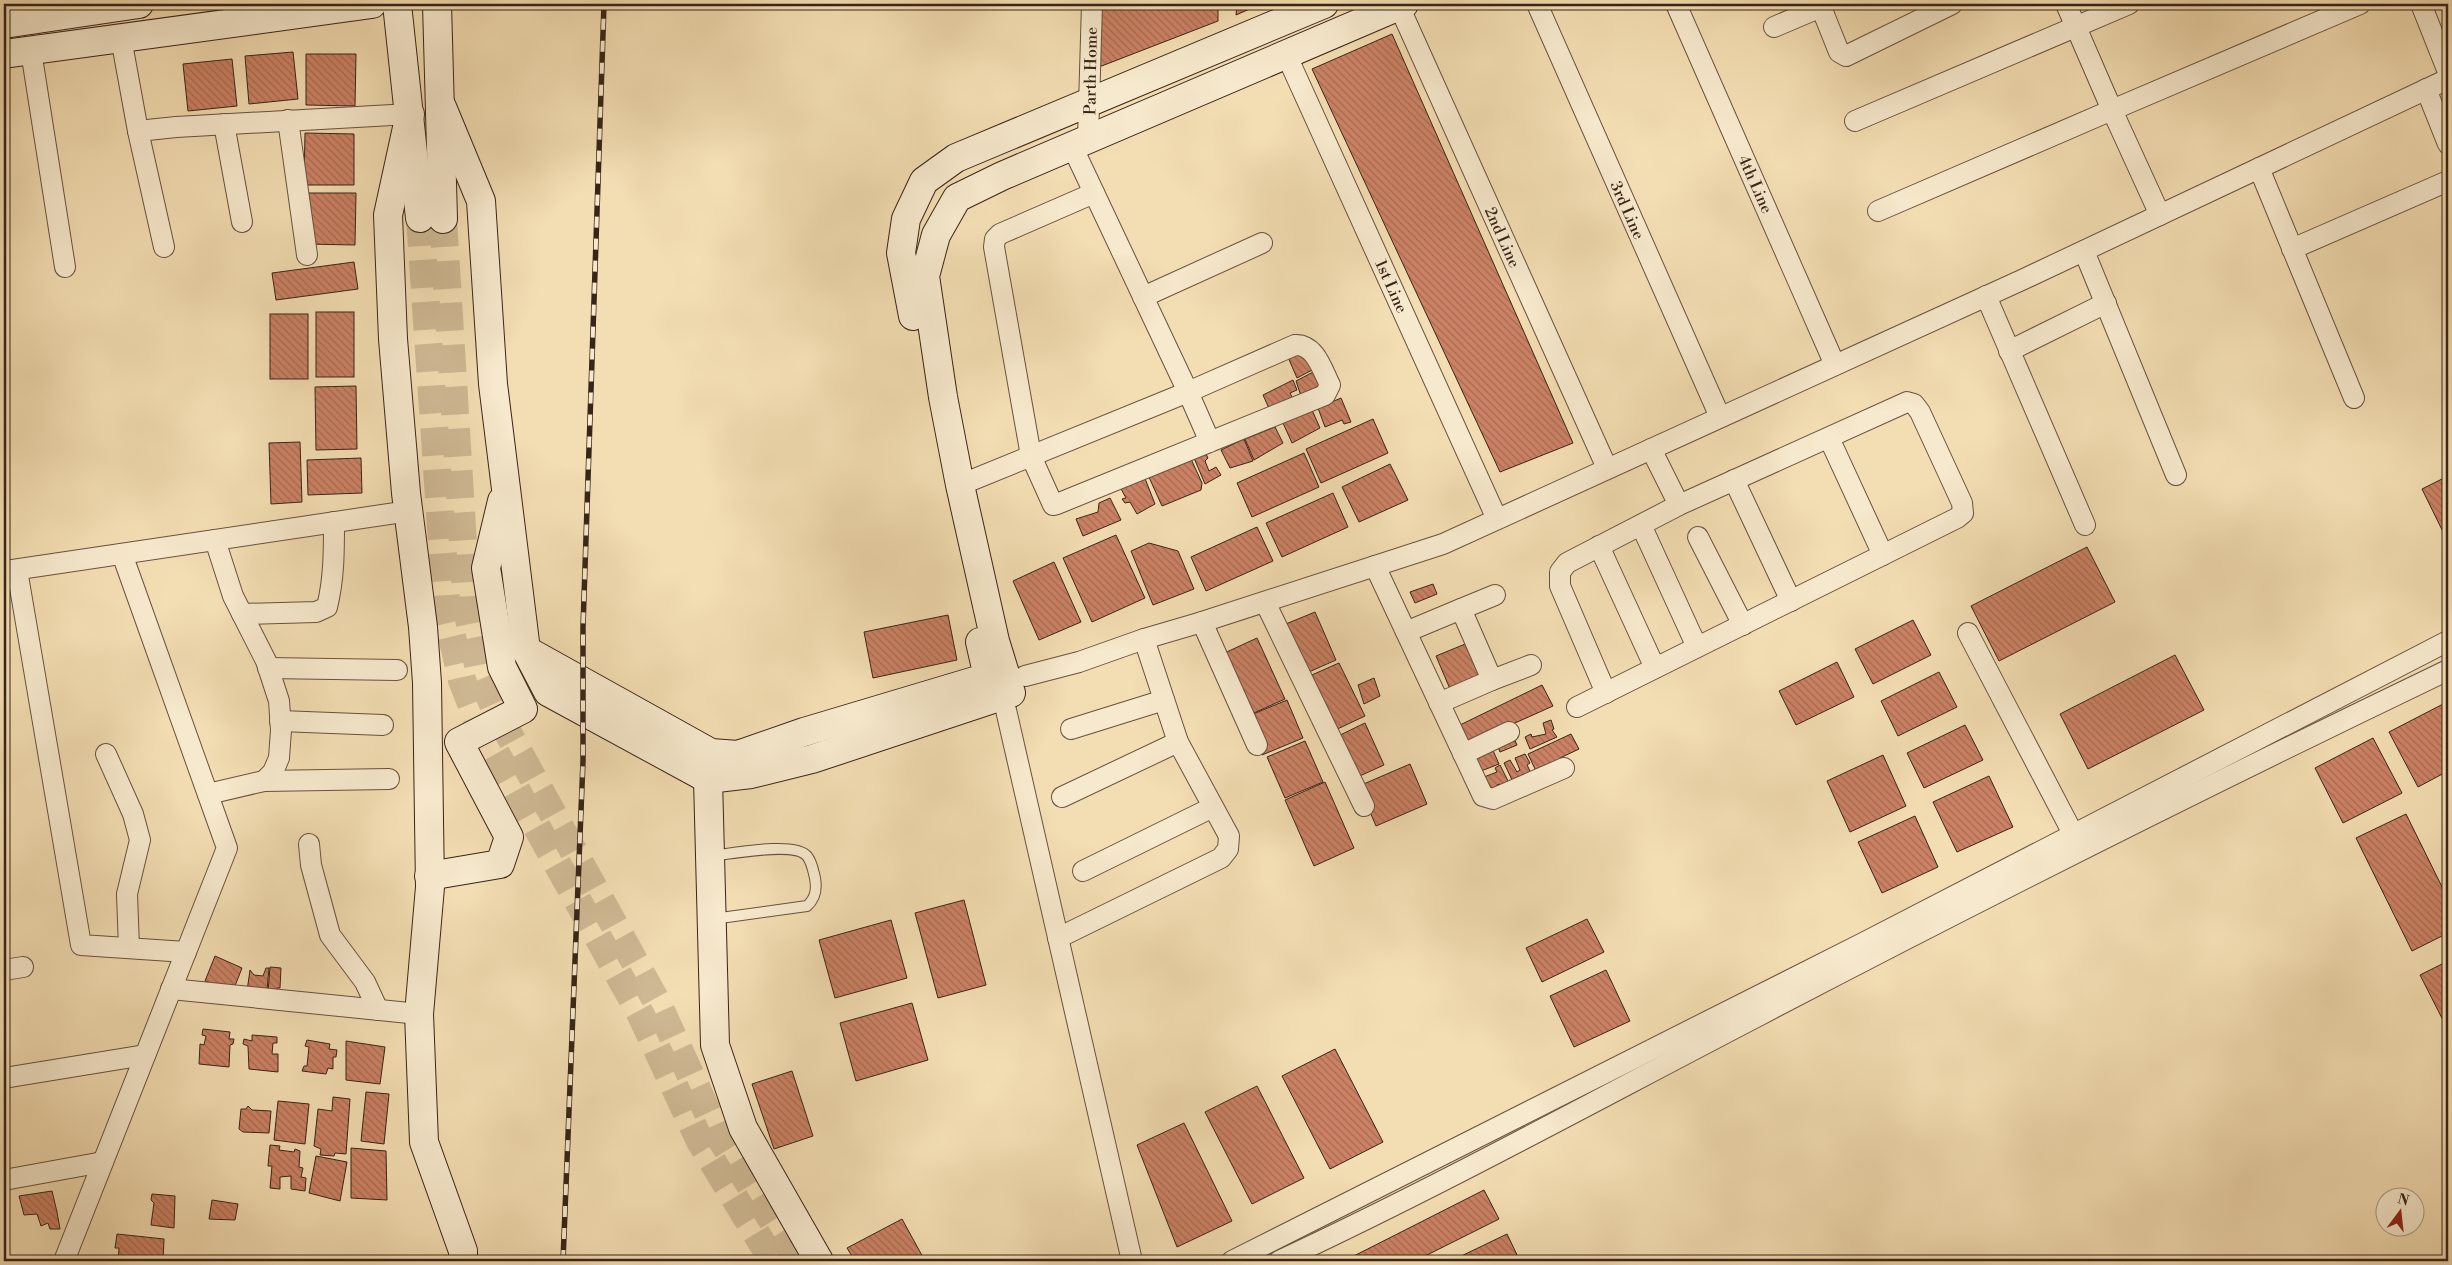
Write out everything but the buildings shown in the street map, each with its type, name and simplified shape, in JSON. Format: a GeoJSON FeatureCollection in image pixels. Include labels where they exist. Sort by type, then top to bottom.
{"type":"FeatureCollection","features":[{"type":"Feature","properties":{"kind":"street"},"geometry":{"type":"LineString","coordinates":[[4,24],[54,10],[139,4]]}},
{"type":"Feature","properties":{"kind":"street"},"geometry":{"type":"LineString","coordinates":[[4,54],[372,4]]}},
{"type":"Feature","properties":{"kind":"street"},"geometry":{"type":"LineString","coordinates":[[397,4],[410,114],[432,219],[442,107],[437,4]]}},
{"type":"Feature","properties":{"kind":"street","name":"Parth Home"},"geometry":{"type":"LineString","coordinates":[[1080,143],[1089,102],[1092,4]]}},
{"type":"Feature","properties":{"kind":"street"},"geometry":{"type":"LineString","coordinates":[[1005,688],[901,253],[906,219],[924,181],[956,158],[1324,4]]}},
{"type":"Feature","properties":{"kind":"street","name":"3rd Line"},"geometry":{"type":"LineString","coordinates":[[1536,4],[1720,417]]}},
{"type":"Feature","properties":{"kind":"street","name":"4th Line"},"geometry":{"type":"LineString","coordinates":[[1676,4],[1836,365]]}},
{"type":"Feature","properties":{"kind":"street"},"geometry":{"type":"LineString","coordinates":[[1774,28],[1826,6],[1839,52],[1846,56],[1952,4]]}},
{"type":"Feature","properties":{"kind":"street"},"geometry":{"type":"LineString","coordinates":[[2066,4],[2160,215]]}},
{"type":"Feature","properties":{"kind":"street"},"geometry":{"type":"LineString","coordinates":[[1855,122],[2129,4]]}},
{"type":"Feature","properties":{"kind":"street"},"geometry":{"type":"LineString","coordinates":[[1878,211],[2360,4]]}},
{"type":"Feature","properties":{"kind":"street"},"geometry":{"type":"LineString","coordinates":[[2421,4],[2448,72]]}},
{"type":"Feature","properties":{"kind":"street"},"geometry":{"type":"LineString","coordinates":[[1132,1261],[1058,938],[960,485],[943,397],[925,276],[936,235],[956,198],[1401,5]]}},
{"type":"Feature","properties":{"kind":"street","name":"2nd Line"},"geometry":{"type":"LineString","coordinates":[[1401,5],[1607,468]]}},
{"type":"Feature","properties":{"kind":"street"},"geometry":{"type":"LineString","coordinates":[[121,38],[138,131],[164,247]]}},
{"type":"Feature","properties":{"kind":"street"},"geometry":{"type":"LineString","coordinates":[[31,51],[65,267]]}},
{"type":"Feature","properties":{"kind":"street","name":"1st Line"},"geometry":{"type":"LineString","coordinates":[[1286,54],[1497,519]]}},
{"type":"Feature","properties":{"kind":"street"},"geometry":{"type":"LineString","coordinates":[[710,766],[804,732],[1005,688],[1144,639],[1443,544],[2084,251],[2448,79]]}},
{"type":"Feature","properties":{"kind":"street"},"geometry":{"type":"LineString","coordinates":[[2426,89],[2448,144]]}},
{"type":"Feature","properties":{"kind":"street"},"geometry":{"type":"LineString","coordinates":[[442,107],[481,201],[493,384],[526,650],[710,766]]}},
{"type":"Feature","properties":{"kind":"street"},"geometry":{"type":"LineString","coordinates":[[138,131],[224,124],[410,114]]}},
{"type":"Feature","properties":{"kind":"street"},"geometry":{"type":"LineString","coordinates":[[410,114],[388,215],[393,339],[427,683],[429,876],[419,1014],[424,1142],[463,1251],[463,1261]]}},
{"type":"Feature","properties":{"kind":"street"},"geometry":{"type":"LineString","coordinates":[[288,120],[306,255]]}},
{"type":"Feature","properties":{"kind":"street"},"geometry":{"type":"LineString","coordinates":[[224,124],[242,222]]}},
{"type":"Feature","properties":{"kind":"street"},"geometry":{"type":"LineString","coordinates":[[1080,143],[1094,193],[1210,442]]}},
{"type":"Feature","properties":{"kind":"street"},"geometry":{"type":"LineString","coordinates":[[2259,168],[2354,398]]}},
{"type":"Feature","properties":{"kind":"street"},"geometry":{"type":"LineString","coordinates":[[2292,249],[2448,180]]}},
{"type":"Feature","properties":{"kind":"street"},"geometry":{"type":"LineString","coordinates":[[960,485],[1031,456],[1188,392],[1295,345],[1303,344],[1311,349],[1330,385],[1325,395],[1053,505],[1031,456],[994,247],[996,239],[1000,234],[1094,193]]}},
{"type":"Feature","properties":{"kind":"street"},"geometry":{"type":"LineString","coordinates":[[1143,297],[1262,243]]}},
{"type":"Feature","properties":{"kind":"street"},"geometry":{"type":"LineString","coordinates":[[2084,251],[2176,475]]}},
{"type":"Feature","properties":{"kind":"street"},"geometry":{"type":"LineString","coordinates":[[1986,296],[2085,525]]}},
{"type":"Feature","properties":{"kind":"street"},"geometry":{"type":"LineString","coordinates":[[2009,351],[2106,303]]}},
{"type":"Feature","properties":{"kind":"street"},"geometry":{"type":"LineString","coordinates":[[1577,707],[1606,693],[1655,668],[1698,648],[1957,518],[1963,513],[1962,503],[1928,428],[1914,404],[1907,402],[1679,505],[1567,563],[1560,572],[1560,586],[1606,693]]}},
{"type":"Feature","properties":{"kind":"street"},"geometry":{"type":"LineString","coordinates":[[1828,438],[1883,555]]}},
{"type":"Feature","properties":{"kind":"street"},"geometry":{"type":"LineString","coordinates":[[1651,448],[1679,505]]}},
{"type":"Feature","properties":{"kind":"street"},"geometry":{"type":"LineString","coordinates":[[1734,480],[1791,601]]}},
{"type":"Feature","properties":{"kind":"street"},"geometry":{"type":"LineString","coordinates":[[429,876],[500,864],[509,837],[459,742],[523,709],[502,667],[486,568],[506,484]]}},
{"type":"Feature","properties":{"kind":"street"},"geometry":{"type":"LineString","coordinates":[[186,952],[82,945],[11,571],[409,511]]}},
{"type":"Feature","properties":{"kind":"street"},"geometry":{"type":"LineString","coordinates":[[242,614],[316,612],[327,607],[332,588],[334,522]]}},
{"type":"Feature","properties":{"kind":"street"},"geometry":{"type":"LineString","coordinates":[[1641,524],[1698,648]]}},
{"type":"Feature","properties":{"kind":"street"},"geometry":{"type":"LineString","coordinates":[[1698,537],[1743,625]]}},
{"type":"Feature","properties":{"kind":"street"},"geometry":{"type":"LineString","coordinates":[[215,540],[233,596],[268,668],[279,701],[278,758],[273,772],[264,781]]}},
{"type":"Feature","properties":{"kind":"street"},"geometry":{"type":"LineString","coordinates":[[1599,546],[1655,668]]}},
{"type":"Feature","properties":{"kind":"street"},"geometry":{"type":"LineString","coordinates":[[64,1261],[227,848],[122,554]]}},
{"type":"Feature","properties":{"kind":"street"},"geometry":{"type":"LineString","coordinates":[[1375,566],[1483,796],[1493,799],[1564,768]]}},
{"type":"Feature","properties":{"kind":"street"},"geometry":{"type":"LineString","coordinates":[[1406,632],[1495,594]]}},
{"type":"Feature","properties":{"kind":"street"},"geometry":{"type":"LineString","coordinates":[[1265,602],[1364,806]]}},
{"type":"Feature","properties":{"kind":"street"},"geometry":{"type":"LineString","coordinates":[[1461,610],[1492,680]]}},
{"type":"Feature","properties":{"kind":"street"},"geometry":{"type":"LineString","coordinates":[[1202,622],[1257,745]]}},
{"type":"Feature","properties":{"kind":"street"},"geometry":{"type":"LineString","coordinates":[[1968,633],[2078,842]]}},
{"type":"Feature","properties":{"kind":"street"},"geometry":{"type":"LineString","coordinates":[[1058,938],[1221,858],[1228,849],[1229,836],[1178,742],[1144,639]]}},
{"type":"Feature","properties":{"kind":"street"},"geometry":{"type":"LineString","coordinates":[[1232,1261],[1929,919],[2078,842],[2448,640]]}},
{"type":"Feature","properties":{"kind":"street"},"geometry":{"type":"LineString","coordinates":[[1439,703],[1531,665]]}},
{"type":"Feature","properties":{"kind":"street"},"geometry":{"type":"LineString","coordinates":[[268,668],[397,670]]}},
{"type":"Feature","properties":{"kind":"street"},"geometry":{"type":"LineString","coordinates":[[2078,842],[2448,670]]}},
{"type":"Feature","properties":{"kind":"street"},"geometry":{"type":"LineString","coordinates":[[1071,729],[1164,700]]}},
{"type":"Feature","properties":{"kind":"street"},"geometry":{"type":"LineString","coordinates":[[280,721],[383,725]]}},
{"type":"Feature","properties":{"kind":"street"},"geometry":{"type":"LineString","coordinates":[[1463,754],[1509,732]]}},
{"type":"Feature","properties":{"kind":"street"},"geometry":{"type":"LineString","coordinates":[[1062,797],[1178,742]]}},
{"type":"Feature","properties":{"kind":"street"},"geometry":{"type":"LineString","coordinates":[[106,754],[133,814],[140,840],[127,894],[129,948]]}},
{"type":"Feature","properties":{"kind":"street"},"geometry":{"type":"LineString","coordinates":[[710,766],[710,856],[715,1045],[743,1128],[819,1261]]}},
{"type":"Feature","properties":{"kind":"street"},"geometry":{"type":"LineString","coordinates":[[208,794],[264,781],[389,779]]}},
{"type":"Feature","properties":{"kind":"street"},"geometry":{"type":"LineString","coordinates":[[1083,871],[1213,807]]}},
{"type":"Feature","properties":{"kind":"street"},"geometry":{"type":"LineString","coordinates":[[308,844],[311,865],[330,935],[365,982],[378,1010]]}},
{"type":"Feature","properties":{"kind":"street"},"geometry":{"type":"LineString","coordinates":[[1282,1236],[1289,1259],[1542,1130],[1760,1015],[1929,919]]}},
{"type":"Feature","properties":{"kind":"street"},"geometry":{"type":"LineString","coordinates":[[171,990],[419,1014]]}},
{"type":"Feature","properties":{"kind":"street"},"geometry":{"type":"LineString","coordinates":[[4,1078],[146,1055]]}},
{"type":"Feature","properties":{"kind":"street"},"geometry":{"type":"LineString","coordinates":[[4,1180],[103,1162]]}},
{"type":"Feature","properties":{"kind":"lane"},"geometry":{"type":"LineString","coordinates":[[710,856],[793,848],[807,856],[812,863],[816,887],[812,902],[807,906],[712,919]]}},
{"type":"Feature","properties":{"kind":"tunnel"},"geometry":{"type":"LineString","coordinates":[[420,218],[447,615],[462,680],[477,719],[641,1015],[700,1141],[773,1261]]}},
{"type":"Feature","properties":{"kind":"tunnel"},"geometry":{"type":"LineString","coordinates":[[443,219],[467,609],[480,675],[497,713],[658,1004],[717,1133],[798,1261]]}},
{"type":"Feature","properties":{"kind":"railway"},"geometry":{"type":"LineString","coordinates":[[563,1261],[583,761],[583,627],[604,4]]}}]}
